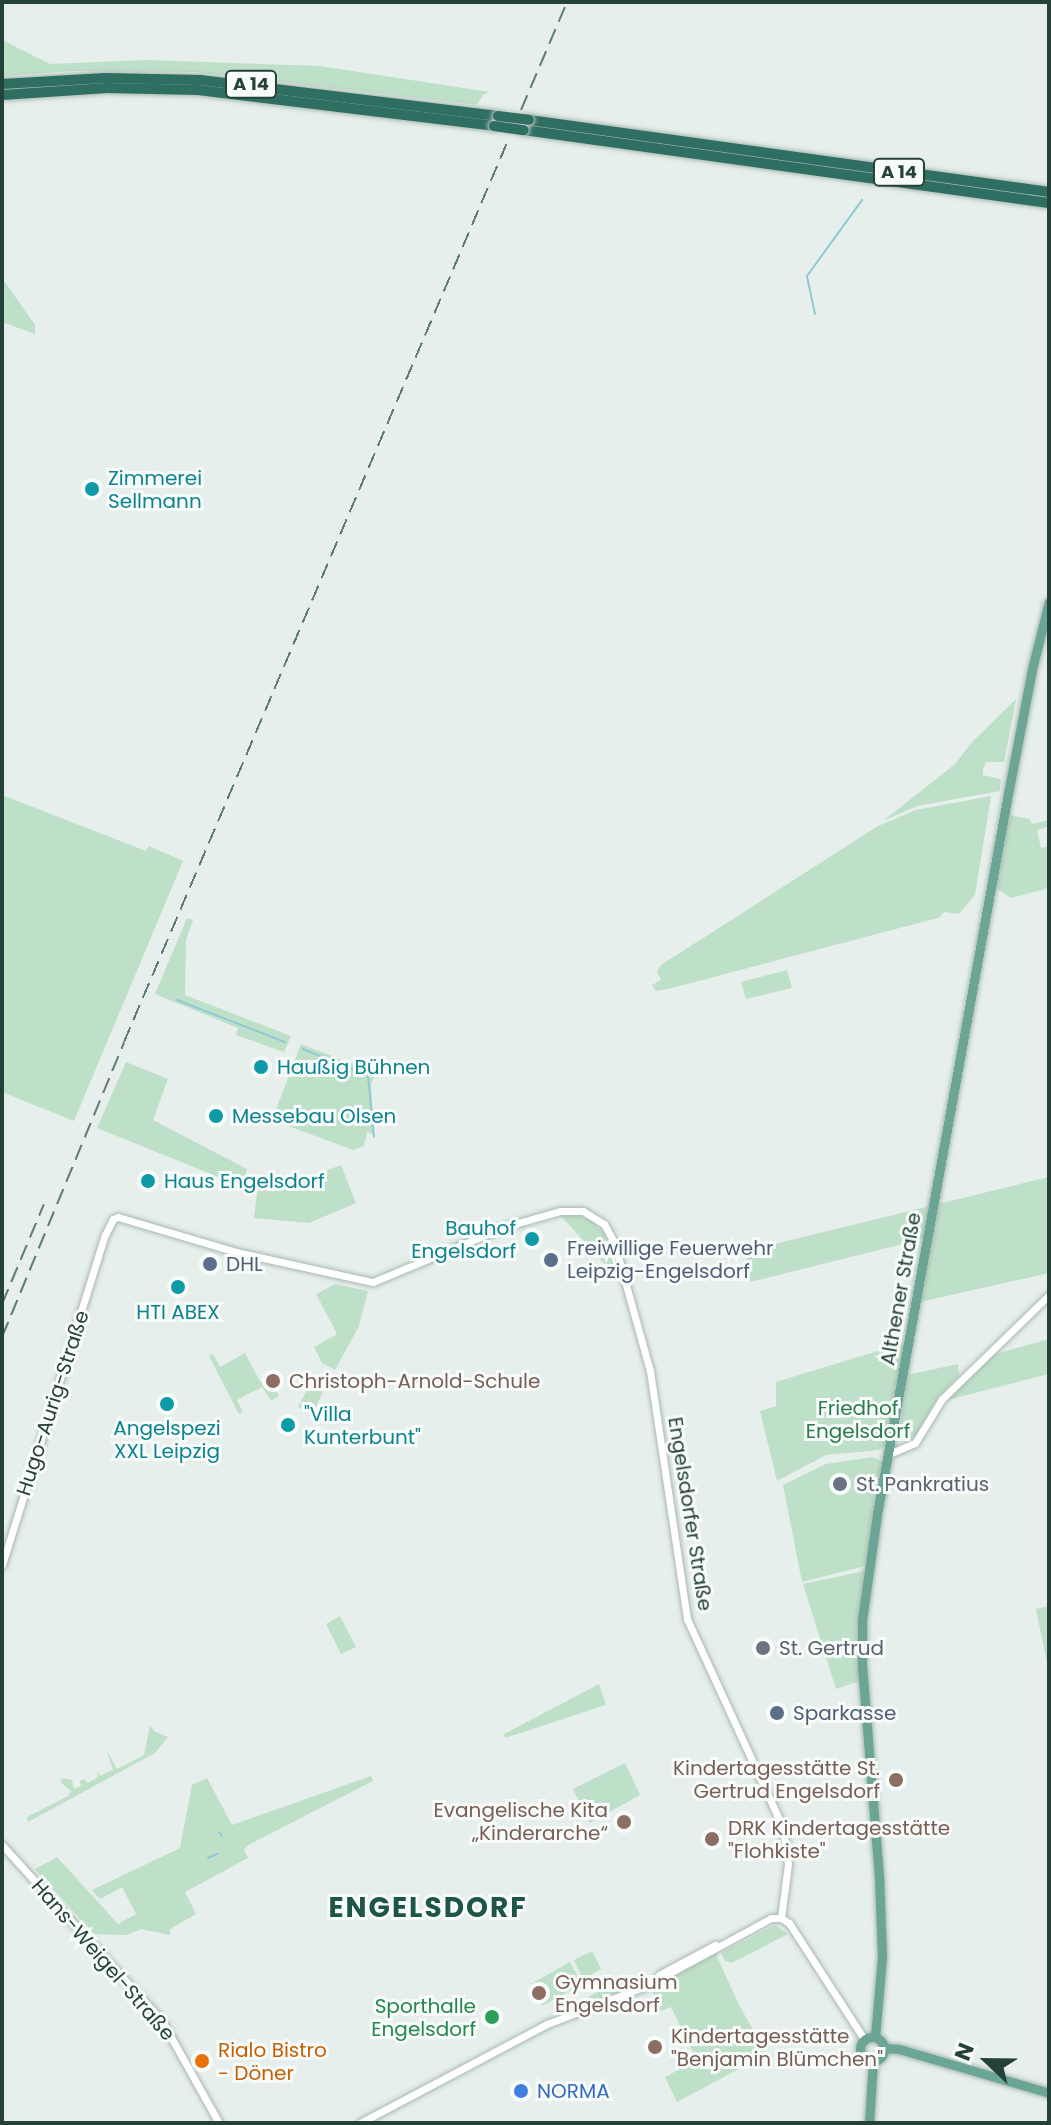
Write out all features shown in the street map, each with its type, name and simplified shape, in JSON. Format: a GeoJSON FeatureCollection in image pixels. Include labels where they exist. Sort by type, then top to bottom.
{"type":"FeatureCollection","features":[{"type":"Feature","properties":{"kind":"highway","name":"A 14"},"geometry":{"type":"LineString","coordinates":[[2,84],[105,78],[200,80],[1049,192]]}},
{"type":"Feature","properties":{"kind":"highway","name":"A 14"},"geometry":{"type":"LineString","coordinates":[[2,95],[107,88],[198,90],[496,121]]}},
{"type":"Feature","properties":{"kind":"highway","name":"A 14"},"geometry":{"type":"LineString","coordinates":[[526,125],[1049,203]]}},
{"type":"Feature","properties":{"kind":"main road","name":"Althener Straße"},"geometry":{"type":"LineString","coordinates":[[870,2038],[882,1957],[861,1639],[889,1454],[1024,708],[1049,602]]}},
{"type":"Feature","properties":{"kind":"main road"},"geometry":{"type":"LineString","coordinates":[[873,2061],[861,2055],[860,2045],[870,2038],[884,2048],[899,2049],[1049,2093]]}},
{"type":"Feature","properties":{"kind":"main road"},"geometry":{"type":"LineString","coordinates":[[873,2061],[882,2055],[884,2048]]}},
{"type":"Feature","properties":{"kind":"main road"},"geometry":{"type":"LineString","coordinates":[[869,2123],[873,2061]]}},
{"type":"Feature","properties":{"kind":"street","name":"Engelsdorfer Straße"},"geometry":{"type":"LineString","coordinates":[[118,1217],[236,1252],[359,1280],[380,1281],[423,1266],[507,1226],[565,1210],[594,1216],[611,1234],[650,1371],[687,1619],[783,1828],[788,1864],[781,1918]]}},
{"type":"Feature","properties":{"kind":"street","name":"Hugo-Aurig-Straße"},"geometry":{"type":"LineString","coordinates":[[2,1565],[105,1241],[118,1217]]}},
{"type":"Feature","properties":{"kind":"street"},"geometry":{"type":"LineString","coordinates":[[889,1454],[915,1443],[942,1399],[1049,1295]]}},
{"type":"Feature","properties":{"kind":"street","name":"Hans-Weigel-Straße"},"geometry":{"type":"LineString","coordinates":[[2,1845],[162,2021],[219,2123]]}},
{"type":"Feature","properties":{"kind":"street"},"geometry":{"type":"LineString","coordinates":[[360,2123],[547,2024],[633,1991],[771,1918],[781,1918],[789,1923],[870,2038]]}},
{"type":"Feature","properties":{"kind":"green space"},"geometry":{"type":"Polygon","coordinates":[[[2,40],[50,64],[147,60],[320,66],[490,92],[483,95],[477,105],[197,72],[73,71],[2,76],[2,40]]]}},
{"type":"Feature","properties":{"kind":"green space"},"geometry":{"type":"Polygon","coordinates":[[[2,278],[35,325],[35,334],[2,322],[2,278]]]}},
{"type":"Feature","properties":{"kind":"green space"},"geometry":{"type":"Polygon","coordinates":[[[1016,699],[1004,762],[986,762],[983,769],[983,775],[1001,779],[1000,791],[917,806],[883,821],[955,764],[972,742],[1016,699]]]}},
{"type":"Feature","properties":{"kind":"green space"},"geometry":{"type":"Polygon","coordinates":[[[2,795],[146,851],[149,846],[183,861],[74,1121],[2,1092],[2,795]]]}},
{"type":"Feature","properties":{"kind":"green space"},"geometry":{"type":"Polygon","coordinates":[[[991,796],[975,895],[959,914],[944,912],[939,918],[668,989],[656,991],[652,985],[661,980],[657,971],[661,965],[878,826],[916,810],[991,796]]]}},
{"type":"Feature","properties":{"kind":"green space"},"geometry":{"type":"Polygon","coordinates":[[[1009,815],[1030,819],[1032,824],[1049,820],[1047,827],[1037,830],[1041,848],[1049,846],[1049,888],[1011,898],[996,888],[1009,815]]]}},
{"type":"Feature","properties":{"kind":"green space"},"geometry":{"type":"Polygon","coordinates":[[[187,918],[193,920],[186,940],[185,995],[291,1036],[284,1052],[236,1035],[238,1028],[155,994],[187,918]]]}},
{"type":"Feature","properties":{"kind":"green space"},"geometry":{"type":"Polygon","coordinates":[[[787,970],[792,988],[746,999],[741,982],[787,970]]]}},
{"type":"Feature","properties":{"kind":"green space"},"geometry":{"type":"Polygon","coordinates":[[[301,1044],[376,1073],[371,1084],[374,1134],[367,1132],[364,1146],[353,1150],[272,1120],[301,1044]]]}},
{"type":"Feature","properties":{"kind":"green space"},"geometry":{"type":"Polygon","coordinates":[[[126,1062],[168,1079],[153,1120],[247,1169],[243,1187],[97,1128],[126,1062]]]}},
{"type":"Feature","properties":{"kind":"green space"},"geometry":{"type":"Polygon","coordinates":[[[341,1165],[356,1203],[309,1223],[254,1218],[259,1176],[290,1184],[341,1165]]]}},
{"type":"Feature","properties":{"kind":"green space"},"geometry":{"type":"Polygon","coordinates":[[[1049,1177],[1049,1273],[920,1302],[931,1237],[750,1282],[746,1251],[1049,1177]]]}},
{"type":"Feature","properties":{"kind":"green space"},"geometry":{"type":"Polygon","coordinates":[[[574,1215],[590,1220],[604,1233],[618,1273],[613,1273],[561,1216],[574,1215]]]}},
{"type":"Feature","properties":{"kind":"green space"},"geometry":{"type":"Polygon","coordinates":[[[335,1284],[368,1291],[359,1326],[335,1370],[322,1363],[314,1347],[337,1334],[316,1294],[335,1284]]]}},
{"type":"Feature","properties":{"kind":"green space"},"geometry":{"type":"Polygon","coordinates":[[[1049,1339],[1049,1374],[947,1400],[992,1355],[1049,1339]]]}},
{"type":"Feature","properties":{"kind":"green space","name":"Friedhof Engelsdorf"},"geometry":{"type":"Polygon","coordinates":[[[904,1343],[887,1445],[879,1450],[826,1455],[777,1481],[760,1411],[776,1406],[776,1382],[904,1343]]]}},
{"type":"Feature","properties":{"kind":"green space"},"geometry":{"type":"Polygon","coordinates":[[[245,1353],[261,1383],[270,1379],[279,1396],[271,1401],[262,1387],[237,1400],[243,1412],[239,1414],[209,1356],[213,1354],[220,1367],[245,1353]]]}},
{"type":"Feature","properties":{"kind":"green space"},"geometry":{"type":"Polygon","coordinates":[[[958,1364],[959,1376],[938,1397],[919,1432],[909,1441],[898,1442],[907,1375],[958,1364]]]}},
{"type":"Feature","properties":{"kind":"green space"},"geometry":{"type":"Polygon","coordinates":[[[312,1381],[325,1388],[312,1414],[298,1407],[312,1381]]]}},
{"type":"Feature","properties":{"kind":"green space","name":"Friedhof Engelsdorf"},"geometry":{"type":"Polygon","coordinates":[[[873,1457],[883,1462],[865,1566],[802,1582],[783,1485],[826,1464],[873,1457]]]}},
{"type":"Feature","properties":{"kind":"green space"},"geometry":{"type":"Polygon","coordinates":[[[864,1571],[860,1681],[836,1689],[803,1584],[864,1571]]]}},
{"type":"Feature","properties":{"kind":"green space"},"geometry":{"type":"Polygon","coordinates":[[[1049,1606],[1049,1673],[1036,1609],[1049,1606]]]}},
{"type":"Feature","properties":{"kind":"green space"},"geometry":{"type":"Polygon","coordinates":[[[340,1616],[356,1647],[341,1654],[326,1624],[340,1616]]]}},
{"type":"Feature","properties":{"kind":"green space"},"geometry":{"type":"Polygon","coordinates":[[[599,1684],[606,1705],[505,1738],[504,1734],[599,1684]]]}},
{"type":"Feature","properties":{"kind":"green space"},"geometry":{"type":"Polygon","coordinates":[[[150,1725],[154,1731],[168,1737],[155,1753],[28,1822],[27,1817],[68,1796],[71,1791],[60,1782],[63,1778],[72,1780],[74,1789],[81,1786],[80,1781],[84,1779],[87,1783],[97,1778],[98,1772],[100,1776],[113,1770],[106,1749],[117,1769],[144,1755],[150,1725]]]}},
{"type":"Feature","properties":{"kind":"green space"},"geometry":{"type":"Polygon","coordinates":[[[625,1763],[640,1795],[590,1823],[573,1789],[625,1763]]]}},
{"type":"Feature","properties":{"kind":"green space"},"geometry":{"type":"Polygon","coordinates":[[[371,1776],[373,1781],[248,1845],[244,1850],[248,1858],[185,1892],[196,1914],[170,1929],[170,1935],[141,1929],[126,1935],[94,1934],[35,1869],[57,1857],[118,1924],[136,1914],[122,1887],[100,1899],[92,1890],[180,1848],[192,1785],[207,1778],[232,1825],[371,1776]]]}},
{"type":"Feature","properties":{"kind":"green space"},"geometry":{"type":"Polygon","coordinates":[[[775,1925],[788,1934],[732,1963],[725,1961],[721,1953],[775,1925]]]}},
{"type":"Feature","properties":{"kind":"green space"},"geometry":{"type":"Polygon","coordinates":[[[592,1951],[601,1969],[583,1979],[574,1960],[592,1951]]]}},
{"type":"Feature","properties":{"kind":"green space"},"geometry":{"type":"Polygon","coordinates":[[[715,1952],[739,2005],[767,2054],[677,2102],[665,2077],[697,2060],[671,2007],[655,2013],[649,2002],[656,1998],[650,1987],[715,1952]]]}},
{"type":"Feature","properties":{"kind":"green space"},"geometry":{"type":"Polygon","coordinates":[[[570,1962],[582,1984],[542,2006],[531,1984],[570,1962]]]}},
{"type":"Feature","properties":{"kind":"green space"},"geometry":{"type":"Polygon","coordinates":[[[623,1980],[625,1990],[562,2012],[623,1980]]]}},
{"type":"Feature","properties":{"kind":"waterway"},"geometry":{"type":"LineString","coordinates":[[815,314],[807,276],[862,200]]}},
{"type":"Feature","properties":{"kind":"waterway"},"geometry":{"type":"LineString","coordinates":[[177,1000],[285,1042]]}},
{"type":"Feature","properties":{"kind":"waterway"},"geometry":{"type":"LineString","coordinates":[[303,1049],[368,1076],[374,1137]]}},
{"type":"Feature","properties":{"kind":"waterway"},"geometry":{"type":"LineString","coordinates":[[219,1832],[222,1836]]}},
{"type":"Feature","properties":{"kind":"waterway"},"geometry":{"type":"LineString","coordinates":[[208,1858],[217,1854]]}},
{"type":"Feature","properties":{"kind":"railway"},"geometry":{"type":"LineString","coordinates":[[521,110],[567,2]]}},
{"type":"Feature","properties":{"kind":"railway"},"geometry":{"type":"LineString","coordinates":[[2,1337],[124,1042],[509,138]]}},
{"type":"Feature","properties":{"kind":"railway"},"geometry":{"type":"LineString","coordinates":[[2,1304],[44,1204]]}},
{"type":"Feature","properties":{"kind":"place","name":"Zimmerei Sellmann"},"geometry":{"type":"Point","coordinates":[92,489]}},
{"type":"Feature","properties":{"kind":"place","name":"Haußig Bühnen"},"geometry":{"type":"Point","coordinates":[261,1067]}},
{"type":"Feature","properties":{"kind":"place","name":"Messebau Olsen"},"geometry":{"type":"Point","coordinates":[216,1116]}},
{"type":"Feature","properties":{"kind":"place","name":"Haus Engelsdorf"},"geometry":{"type":"Point","coordinates":[148,1181]}},
{"type":"Feature","properties":{"kind":"place","name":"Bauhof Engelsdorf"},"geometry":{"type":"Point","coordinates":[532,1239]}},
{"type":"Feature","properties":{"kind":"place","name":"Freiwillige Feuerwehr Leipzig-Engelsdorf"},"geometry":{"type":"Point","coordinates":[551,1260]}},
{"type":"Feature","properties":{"kind":"place","name":"DHL"},"geometry":{"type":"Point","coordinates":[210,1264]}},
{"type":"Feature","properties":{"kind":"place","name":"HTI ABEX"},"geometry":{"type":"Point","coordinates":[178,1287]}},
{"type":"Feature","properties":{"kind":"place","name":"Christoph-Arnold-Schule"},"geometry":{"type":"Point","coordinates":[273,1381]}},
{"type":"Feature","properties":{"kind":"place","name":"Angelspezi XXL Leipzig"},"geometry":{"type":"Point","coordinates":[167,1404]}},
{"type":"Feature","properties":{"kind":"place","name":"\"Villa Kunterbunt\""},"geometry":{"type":"Point","coordinates":[288,1425]}},
{"type":"Feature","properties":{"kind":"place","name":"St. Pankratius"},"geometry":{"type":"Point","coordinates":[840,1484]}},
{"type":"Feature","properties":{"kind":"place","name":"St. Gertrud"},"geometry":{"type":"Point","coordinates":[763,1648]}},
{"type":"Feature","properties":{"kind":"place","name":"Sparkasse"},"geometry":{"type":"Point","coordinates":[777,1713]}},
{"type":"Feature","properties":{"kind":"place","name":"Kindertagesstätte St. Gertrud Engelsdorf"},"geometry":{"type":"Point","coordinates":[896,1780]}},
{"type":"Feature","properties":{"kind":"place","name":"Evangelische Kita „Kinderarche“"},"geometry":{"type":"Point","coordinates":[624,1822]}},
{"type":"Feature","properties":{"kind":"place","name":"DRK Kindertagesstätte \"Flohkiste\""},"geometry":{"type":"Point","coordinates":[712,1839]}},
{"type":"Feature","properties":{"kind":"place","name":"Gymnasium Engelsdorf"},"geometry":{"type":"Point","coordinates":[539,1993]}},
{"type":"Feature","properties":{"kind":"place","name":"Sporthalle Engelsdorf"},"geometry":{"type":"Point","coordinates":[492,2017]}},
{"type":"Feature","properties":{"kind":"place","name":"Kindertagesstätte \"Benjamin Blümchen\""},"geometry":{"type":"Point","coordinates":[655,2047]}},
{"type":"Feature","properties":{"kind":"place","name":"Rialo Bistro - Döner"},"geometry":{"type":"Point","coordinates":[202,2061]}},
{"type":"Feature","properties":{"kind":"place","name":"NORMA"},"geometry":{"type":"Point","coordinates":[521,2091]}},
{"type":"Feature","properties":{"kind":"district","name":"ENGELSDORF"},"geometry":{"type":"Point","coordinates":[428,1908]}}]}
